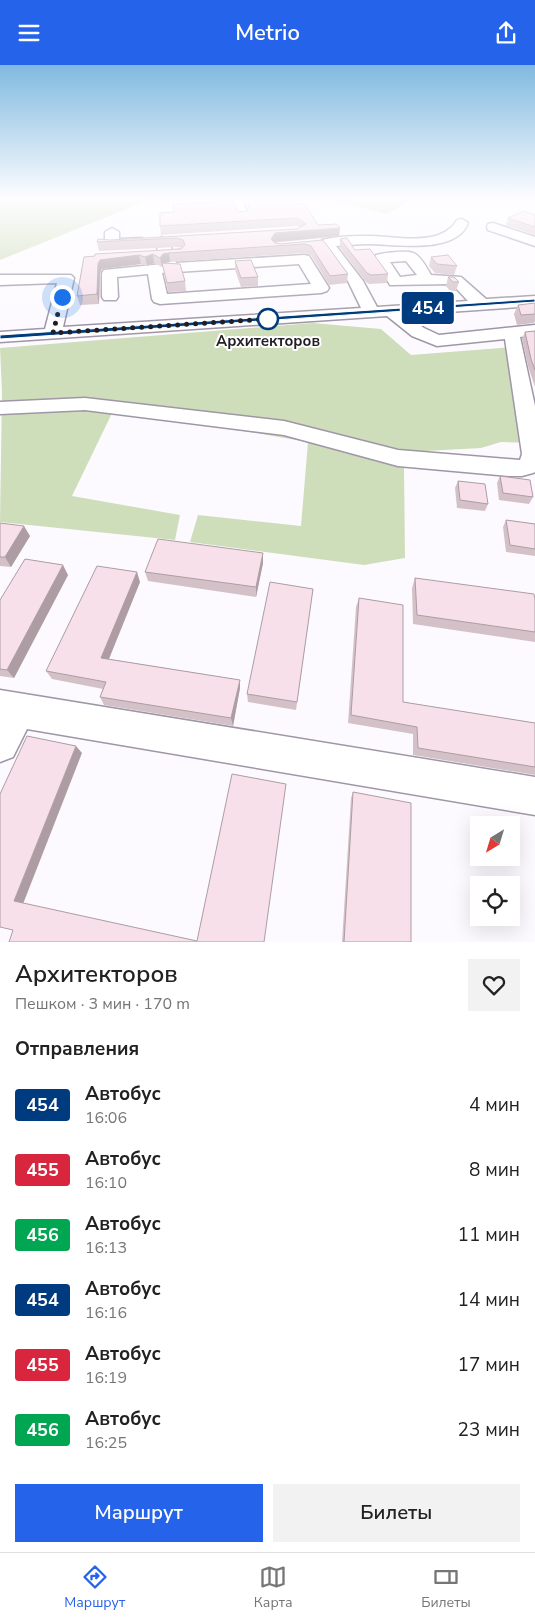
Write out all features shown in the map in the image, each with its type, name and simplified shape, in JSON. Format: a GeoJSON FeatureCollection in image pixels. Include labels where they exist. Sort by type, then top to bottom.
{"type":"FeatureCollection","features":[{"type":"Feature","properties":{"kind":"street"},"geometry":{"type":"LineString","coordinates":[[112,240],[112,243],[158,251],[179,257],[229,257],[288,246]]}},
{"type":"Feature","properties":{"kind":"street"},"geometry":{"type":"LineString","coordinates":[[363,240],[322,244],[358,286],[372,312]]}},
{"type":"Feature","properties":{"kind":"street"},"geometry":{"type":"LineString","coordinates":[[385,240],[430,243],[437,240]]}},
{"type":"Feature","properties":{"kind":"street"},"geometry":{"type":"LineString","coordinates":[[109,257],[158,251],[179,257]]}},
{"type":"Feature","properties":{"kind":"street"},"geometry":{"type":"LineString","coordinates":[[110,297],[109,273],[154,269],[179,257]]}},
{"type":"Feature","properties":{"kind":"street"},"geometry":{"type":"LineString","coordinates":[[179,257],[193,297]]}},
{"type":"Feature","properties":{"kind":"street"},"geometry":{"type":"LineString","coordinates":[[229,257],[253,262],[304,259],[321,288]]}},
{"type":"Feature","properties":{"kind":"street"},"geometry":{"type":"LineString","coordinates":[[229,257],[239,293]]}},
{"type":"Feature","properties":{"kind":"street"},"geometry":{"type":"LineString","coordinates":[[253,262],[266,291]]}},
{"type":"Feature","properties":{"kind":"street"},"geometry":{"type":"LineString","coordinates":[[154,269],[160,299],[358,286]]}},
{"type":"Feature","properties":{"kind":"street"},"geometry":{"type":"LineString","coordinates":[[0,280],[66,279],[53,333]]}},
{"type":"Feature","properties":{"kind":"street"},"geometry":{"type":"LineString","coordinates":[[427,279],[456,280],[481,305]]}},
{"type":"Feature","properties":{"kind":"street"},"geometry":{"type":"LineString","coordinates":[[0,337],[535,301]]}},
{"type":"Feature","properties":{"kind":"street"},"geometry":{"type":"LineString","coordinates":[[391,311],[411,329],[437,341],[535,330]]}},
{"type":"Feature","properties":{"kind":"street"},"geometry":{"type":"LineString","coordinates":[[0,408],[85,404],[284,428],[398,458],[508,468],[527,467],[532,463],[533,454],[513,340]]}},
{"type":"Feature","properties":{"kind":"street"},"geometry":{"type":"LineString","coordinates":[[0,744],[9,708],[535,796]]}},
{"type":"Feature","properties":{"kind":"green space"},"geometry":{"type":"Polygon","coordinates":[[[0,240],[50,240],[0,260],[0,240]]]}},
{"type":"Feature","properties":{"kind":"green space"},"geometry":{"type":"Polygon","coordinates":[[[313,323],[381,329],[411,355],[513,347],[531,443],[501,442],[481,448],[426,451],[404,467],[405,558],[364,565],[190,542],[198,515],[301,526],[308,442],[114,409],[72,496],[180,515],[175,540],[0,522],[2,392],[0,348],[313,323]]]}},
{"type":"Feature","properties":{"kind":"building"},"geometry":{"type":"Polygon","coordinates":[[[98,240],[138,240],[97,242],[98,240]]]}},
{"type":"Feature","properties":{"kind":"building"},"geometry":{"type":"Polygon","coordinates":[[[183,240],[272,240],[280,244],[323,240],[348,274],[330,276],[311,246],[305,244],[169,253],[163,254],[160,258],[153,254],[145,257],[139,255],[100,260],[98,264],[97,294],[77,296],[84,257],[95,256],[95,254],[181,249],[185,245],[183,240]]]}},
{"type":"Feature","properties":{"kind":"building"},"geometry":{"type":"Polygon","coordinates":[[[341,240],[348,240],[355,250],[370,249],[388,274],[371,275],[367,273],[341,240]]]}},
{"type":"Feature","properties":{"kind":"building"},"geometry":{"type":"Polygon","coordinates":[[[448,255],[457,266],[437,264],[431,257],[448,255]]]}},
{"type":"Feature","properties":{"kind":"building"},"geometry":{"type":"Polygon","coordinates":[[[251,260],[258,277],[241,278],[235,261],[251,260]]]}},
{"type":"Feature","properties":{"kind":"building"},"geometry":{"type":"Polygon","coordinates":[[[162,263],[180,264],[185,281],[167,283],[162,263]]]}},
{"type":"Feature","properties":{"kind":"building"},"geometry":{"type":"Polygon","coordinates":[[[448,277],[454,277],[459,282],[453,282],[448,277]]]}},
{"type":"Feature","properties":{"kind":"building"},"geometry":{"type":"Polygon","coordinates":[[[535,303],[535,314],[521,315],[518,305],[535,303]]]}},
{"type":"Feature","properties":{"kind":"building"},"geometry":{"type":"Polygon","coordinates":[[[535,331],[535,370],[525,332],[535,331]]]}},
{"type":"Feature","properties":{"kind":"building"},"geometry":{"type":"Polygon","coordinates":[[[500,476],[530,480],[533,497],[503,493],[500,476]]]}},
{"type":"Feature","properties":{"kind":"building"},"geometry":{"type":"Polygon","coordinates":[[[458,481],[485,484],[488,504],[460,500],[458,481]]]}},
{"type":"Feature","properties":{"kind":"building"},"geometry":{"type":"Polygon","coordinates":[[[506,520],[535,524],[535,549],[510,545],[506,520]]]}},
{"type":"Feature","properties":{"kind":"building"},"geometry":{"type":"Polygon","coordinates":[[[0,523],[24,526],[5,557],[0,557],[0,523]]]}},
{"type":"Feature","properties":{"kind":"building"},"geometry":{"type":"Polygon","coordinates":[[[158,539],[263,553],[256,587],[145,572],[158,539]]]}},
{"type":"Feature","properties":{"kind":"building"},"geometry":{"type":"Polygon","coordinates":[[[25,559],[63,565],[7,670],[0,669],[0,600],[25,559]]]}},
{"type":"Feature","properties":{"kind":"building"},"geometry":{"type":"Polygon","coordinates":[[[97,566],[137,572],[101,658],[240,680],[231,718],[100,697],[106,682],[46,671],[97,566]]]}},
{"type":"Feature","properties":{"kind":"building"},"geometry":{"type":"Polygon","coordinates":[[[415,578],[534,594],[535,632],[417,615],[415,578]]]}},
{"type":"Feature","properties":{"kind":"building"},"geometry":{"type":"Polygon","coordinates":[[[270,582],[313,589],[297,702],[247,694],[270,582]]]}},
{"type":"Feature","properties":{"kind":"building"},"geometry":{"type":"Polygon","coordinates":[[[359,598],[403,605],[403,702],[535,723],[535,767],[418,748],[417,727],[351,715],[359,598]]]}},
{"type":"Feature","properties":{"kind":"building"},"geometry":{"type":"Polygon","coordinates":[[[27,736],[76,746],[14,901],[197,941],[232,774],[286,784],[264,942],[9,942],[13,930],[0,927],[0,794],[27,736]]]}},
{"type":"Feature","properties":{"kind":"building"},"geometry":{"type":"Polygon","coordinates":[[[353,792],[411,803],[411,942],[344,942],[353,792]]]}},
{"type":"Feature","properties":{"kind":"bus line","name":"454"},"geometry":{"type":"LineString","coordinates":[[0,337],[535,301]]}},
{"type":"Feature","properties":{"kind":"place","name":"Архитекторов"},"geometry":{"type":"Point","coordinates":[268,319]}},
{"type":"Feature","properties":{"kind":"route"},"geometry":{"type":"LineString","coordinates":[[62,297],[53,333],[268,319]]}}]}
